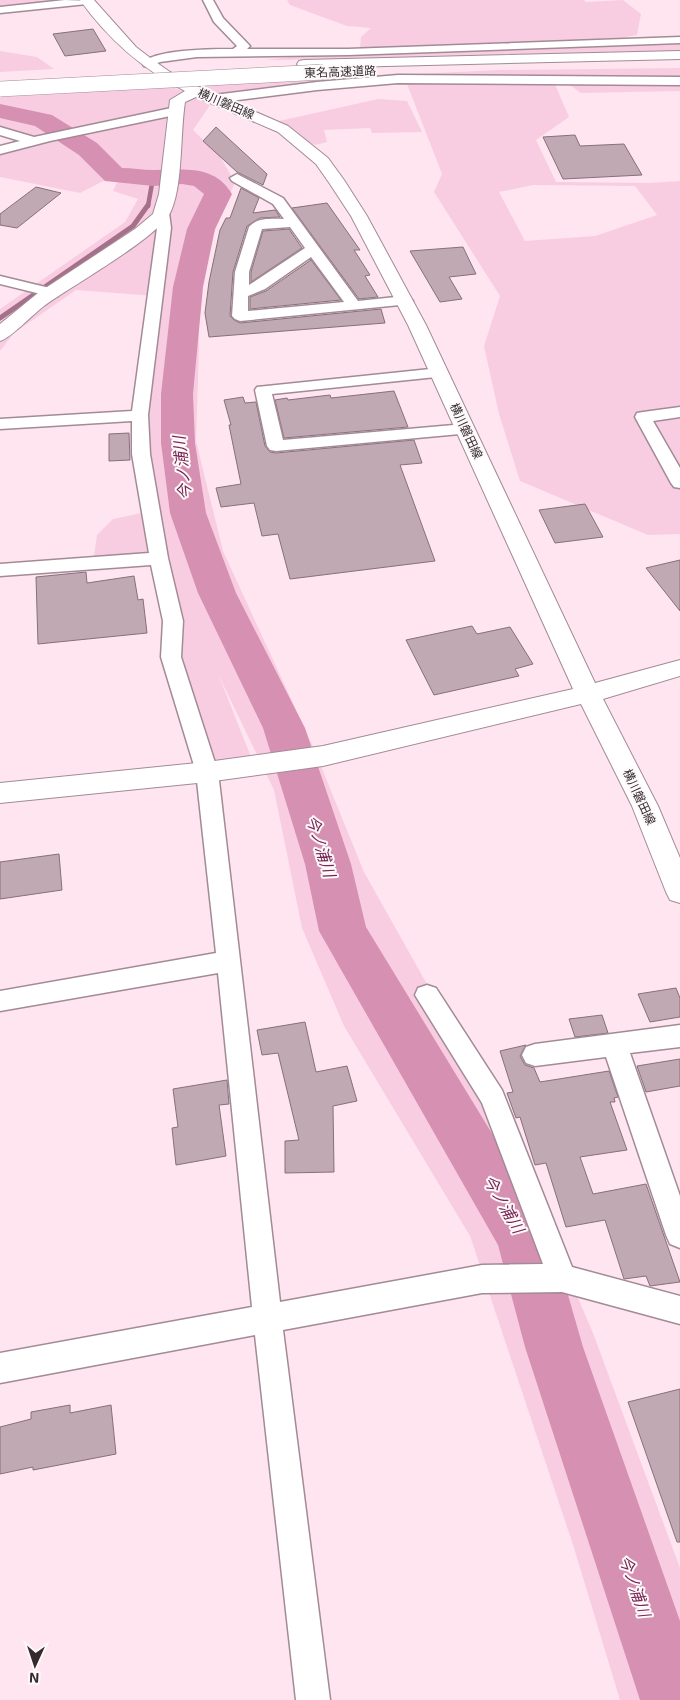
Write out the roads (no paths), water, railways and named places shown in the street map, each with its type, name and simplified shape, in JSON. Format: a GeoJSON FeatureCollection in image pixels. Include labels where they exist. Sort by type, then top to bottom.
{"type":"FeatureCollection","features":[{"type":"Feature","properties":{"kind":"main road","name":"横川磐田線"},"geometry":{"type":"LineString","coordinates":[[87,0],[150,71],[165,75],[205,95],[283,129],[322,161],[359,216],[405,301],[440,373],[588,694],[645,806],[680,892]]}},
{"type":"Feature","properties":{"kind":"main road","name":"横川磐田線"},"geometry":{"type":"LineString","coordinates":[[101,0],[143,48],[150,71]]}},
{"type":"Feature","properties":{"kind":"main road","name":"東名高速道路"},"geometry":{"type":"LineString","coordinates":[[0,79],[304,64],[680,55]]}},
{"type":"Feature","properties":{"kind":"main road","name":"東名高速道路"},"geometry":{"type":"LineString","coordinates":[[0,91],[150,71],[323,72],[680,64]]}},
{"type":"Feature","properties":{"kind":"main road"},"geometry":{"type":"LineString","coordinates":[[1,333],[28,309],[145,230],[162,213],[167,189],[178,100],[205,95]]}},
{"type":"Feature","properties":{"kind":"main road"},"geometry":{"type":"LineString","coordinates":[[0,793],[255,767],[323,756],[588,694],[680,668]]}},
{"type":"Feature","properties":{"kind":"street"},"geometry":{"type":"LineString","coordinates":[[0,10],[87,0]]}},
{"type":"Feature","properties":{"kind":"street"},"geometry":{"type":"LineString","coordinates":[[208,0],[218,20],[244,46],[237,52]]}},
{"type":"Feature","properties":{"kind":"street"},"geometry":{"type":"LineString","coordinates":[[150,71],[180,55],[237,52],[348,52],[680,40]]}},
{"type":"Feature","properties":{"kind":"street"},"geometry":{"type":"LineString","coordinates":[[205,95],[398,79],[680,81]]}},
{"type":"Feature","properties":{"kind":"street"},"geometry":{"type":"LineString","coordinates":[[0,150],[49,137],[176,111]]}},
{"type":"Feature","properties":{"kind":"street"},"geometry":{"type":"LineString","coordinates":[[0,132],[35,141]]}},
{"type":"Feature","properties":{"kind":"street"},"geometry":{"type":"LineString","coordinates":[[237,178],[278,201],[354,306]]}},
{"type":"Feature","properties":{"kind":"street"},"geometry":{"type":"LineString","coordinates":[[162,213],[164,228],[140,415],[141,454],[159,558],[173,621],[171,657],[206,772],[229,961],[267,1317],[313,1700]]}},
{"type":"Feature","properties":{"kind":"street"},"geometry":{"type":"LineString","coordinates":[[294,223],[262,224],[256,227],[242,272],[240,316],[405,301]]}},
{"type":"Feature","properties":{"kind":"street"},"geometry":{"type":"LineString","coordinates":[[241,294],[260,286],[313,249]]}},
{"type":"Feature","properties":{"kind":"street"},"geometry":{"type":"LineString","coordinates":[[0,280],[53,293]]}},
{"type":"Feature","properties":{"kind":"street"},"geometry":{"type":"LineString","coordinates":[[440,373],[263,390],[276,446],[464,428]]}},
{"type":"Feature","properties":{"kind":"street"},"geometry":{"type":"LineString","coordinates":[[680,412],[643,417],[680,483]]}},
{"type":"Feature","properties":{"kind":"street"},"geometry":{"type":"LineString","coordinates":[[0,424],[140,415]]}},
{"type":"Feature","properties":{"kind":"street"},"geometry":{"type":"LineString","coordinates":[[0,570],[159,558]]}},
{"type":"Feature","properties":{"kind":"street"},"geometry":{"type":"LineString","coordinates":[[0,1001],[229,961]]}},
{"type":"Feature","properties":{"kind":"street"},"geometry":{"type":"LineString","coordinates":[[427,994],[493,1098],[562,1278]]}},
{"type":"Feature","properties":{"kind":"street"},"geometry":{"type":"LineString","coordinates":[[536,1054],[680,1036]]}},
{"type":"Feature","properties":{"kind":"street"},"geometry":{"type":"LineString","coordinates":[[614,1044],[680,1235]]}},
{"type":"Feature","properties":{"kind":"street"},"geometry":{"type":"LineString","coordinates":[[0,1368],[267,1317],[482,1279],[562,1278],[680,1310]]}},
{"type":"Feature","properties":{"kind":"waterway","name":"今ノ浦川"},"geometry":{"type":"LineString","coordinates":[[0,111],[43,120],[88,149],[114,175],[153,178],[182,176],[202,180],[214,187],[218,194],[201,229],[188,287],[177,394],[178,443],[188,513],[217,593],[284,728],[328,864],[343,931],[523,1236],[554,1347],[674,1700]]}},
{"type":"Feature","properties":{"kind":"waterway"},"geometry":{"type":"LineString","coordinates":[[148,206],[153,178]]}},
{"type":"Feature","properties":{"kind":"waterway"},"geometry":{"type":"LineString","coordinates":[[0,318],[133,226],[148,205]]}}]}
